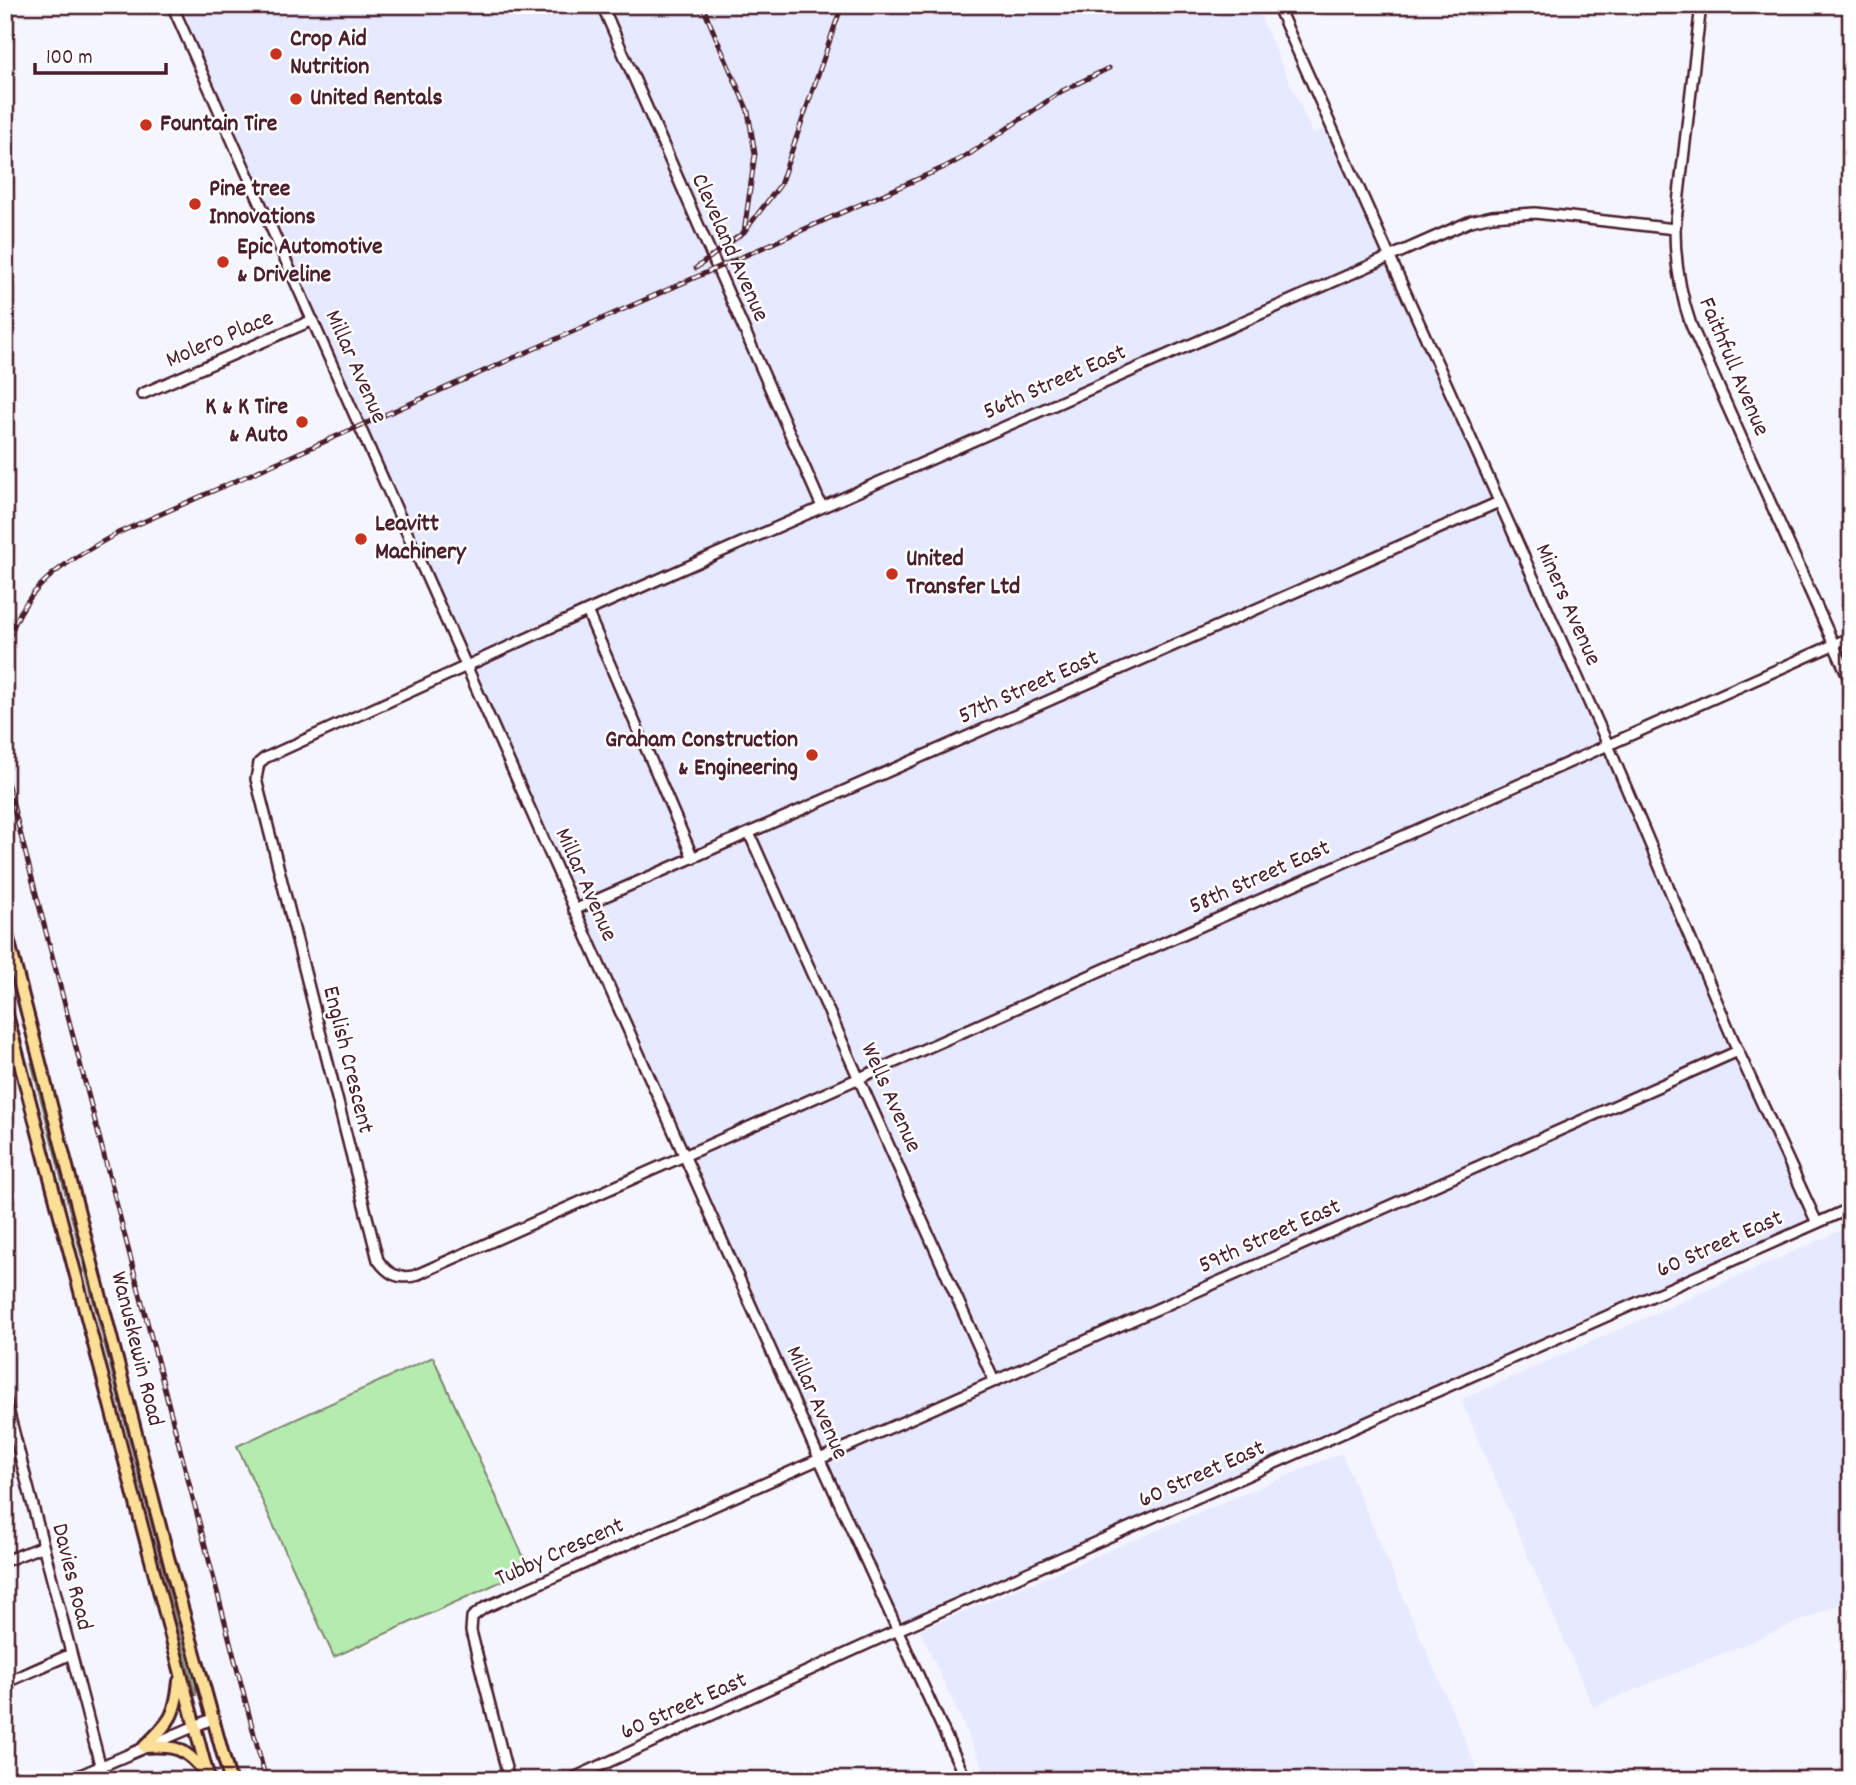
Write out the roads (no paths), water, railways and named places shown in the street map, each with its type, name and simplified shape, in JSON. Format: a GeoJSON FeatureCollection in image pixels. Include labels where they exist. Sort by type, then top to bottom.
{"type":"FeatureCollection","features":[{"type":"Feature","properties":{"kind":"main road","name":"Wanuskewin Road"},"geometry":{"type":"LineString","coordinates":[[5,927],[9,956],[168,1557],[230,1780]]}},
{"type":"Feature","properties":{"kind":"main road","name":"Wanuskewin Road"},"geometry":{"type":"LineString","coordinates":[[5,1008],[208,1778]]}},
{"type":"Feature","properties":{"kind":"main road"},"geometry":{"type":"LineString","coordinates":[[144,1747],[174,1713],[180,1671]]}},
{"type":"Feature","properties":{"kind":"main road"},"geometry":{"type":"LineString","coordinates":[[144,1747],[178,1747],[185,1751],[208,1778]]}},
{"type":"Feature","properties":{"kind":"street","name":"Millar Avenue"},"geometry":{"type":"LineString","coordinates":[[172,5],[819,1458],[966,1780]]}},
{"type":"Feature","properties":{"kind":"street","name":"Cleveland Avenue"},"geometry":{"type":"LineString","coordinates":[[602,5],[822,507]]}},
{"type":"Feature","properties":{"kind":"street","name":"Miners Avenue"},"geometry":{"type":"LineString","coordinates":[[1277,5],[1608,745],[1738,1051],[1817,1223]]}},
{"type":"Feature","properties":{"kind":"street","name":"Faithfull Avenue"},"geometry":{"type":"LineString","coordinates":[[1700,5],[1675,229],[1679,286],[1690,325],[1851,683]]}},
{"type":"Feature","properties":{"kind":"street","name":"56th Street East"},"geometry":{"type":"LineString","coordinates":[[467,667],[587,611],[1471,221],[1515,213],[1544,214],[1675,229]]}},
{"type":"Feature","properties":{"kind":"street","name":"Molero Place"},"geometry":{"type":"LineString","coordinates":[[142,394],[313,320]]}},
{"type":"Feature","properties":{"kind":"street","name":"57th Street East"},"geometry":{"type":"LineString","coordinates":[[574,910],[1499,502]]}},
{"type":"Feature","properties":{"kind":"street"},"geometry":{"type":"LineString","coordinates":[[587,611],[693,858]]}},
{"type":"Feature","properties":{"kind":"street","name":"58th Street East"},"geometry":{"type":"LineString","coordinates":[[684,1155],[1851,637]]}},
{"type":"Feature","properties":{"kind":"street","name":"English Crescent"},"geometry":{"type":"LineString","coordinates":[[467,667],[272,754],[259,763],[256,771],[378,1260],[384,1270],[393,1276],[414,1276],[684,1155]]}},
{"type":"Feature","properties":{"kind":"street","name":"Wells Avenue"},"geometry":{"type":"LineString","coordinates":[[749,833],[994,1381]]}},
{"type":"Feature","properties":{"kind":"street","name":"59th Street East"},"geometry":{"type":"LineString","coordinates":[[819,1458],[1738,1051]]}},
{"type":"Feature","properties":{"kind":"street","name":"60 Street East"},"geometry":{"type":"LineString","coordinates":[[569,1780],[898,1630],[1851,1208]]}},
{"type":"Feature","properties":{"kind":"street","name":"Davies Road"},"geometry":{"type":"LineString","coordinates":[[5,1398],[104,1780]]}},
{"type":"Feature","properties":{"kind":"street"},"geometry":{"type":"LineString","coordinates":[[5,1440],[16,1437]]}},
{"type":"Feature","properties":{"kind":"street","name":"Tubby Crescent"},"geometry":{"type":"LineString","coordinates":[[509,1780],[471,1632],[472,1617],[484,1608],[819,1458]]}},
{"type":"Feature","properties":{"kind":"street"},"geometry":{"type":"LineString","coordinates":[[5,1562],[43,1546]]}},
{"type":"Feature","properties":{"kind":"street"},"geometry":{"type":"LineString","coordinates":[[5,1683],[71,1654]]}},
{"type":"Feature","properties":{"kind":"street"},"geometry":{"type":"LineString","coordinates":[[69,1780],[214,1718]]}},
{"type":"Feature","properties":{"kind":"railway"},"geometry":{"type":"LineString","coordinates":[[702,5],[748,111],[755,154],[744,232]]}},
{"type":"Feature","properties":{"kind":"railway"},"geometry":{"type":"LineString","coordinates":[[696,268],[744,232],[780,185],[842,5]]}},
{"type":"Feature","properties":{"kind":"railway"},"geometry":{"type":"LineString","coordinates":[[5,653],[21,611],[46,580],[62,567],[118,533],[947,166],[971,153],[1062,91],[1109,68]]}},
{"type":"Feature","properties":{"kind":"railway"},"geometry":{"type":"LineString","coordinates":[[5,747],[6,751]]}},
{"type":"Feature","properties":{"kind":"railway"},"geometry":{"type":"LineString","coordinates":[[5,774],[266,1780]]}},
{"type":"Feature","properties":{"kind":"place","name":"Crop Aid Nutrition"},"geometry":{"type":"Point","coordinates":[276,54]}},
{"type":"Feature","properties":{"kind":"place","name":"United Rentals"},"geometry":{"type":"Point","coordinates":[296,99]}},
{"type":"Feature","properties":{"kind":"place","name":"Fountain Tire"},"geometry":{"type":"Point","coordinates":[146,125]}},
{"type":"Feature","properties":{"kind":"place","name":"Pine tree Innovations"},"geometry":{"type":"Point","coordinates":[195,204]}},
{"type":"Feature","properties":{"kind":"place","name":"Epic Automotive & Driveline"},"geometry":{"type":"Point","coordinates":[223,262]}},
{"type":"Feature","properties":{"kind":"place","name":"K & K Tire & Auto"},"geometry":{"type":"Point","coordinates":[302,422]}},
{"type":"Feature","properties":{"kind":"place","name":"Leavitt Machinery"},"geometry":{"type":"Point","coordinates":[361,539]}},
{"type":"Feature","properties":{"kind":"place","name":"United Transfer Ltd"},"geometry":{"type":"Point","coordinates":[892,574]}},
{"type":"Feature","properties":{"kind":"place","name":"Graham Construction & Engineering"},"geometry":{"type":"Point","coordinates":[812,755]}}]}
